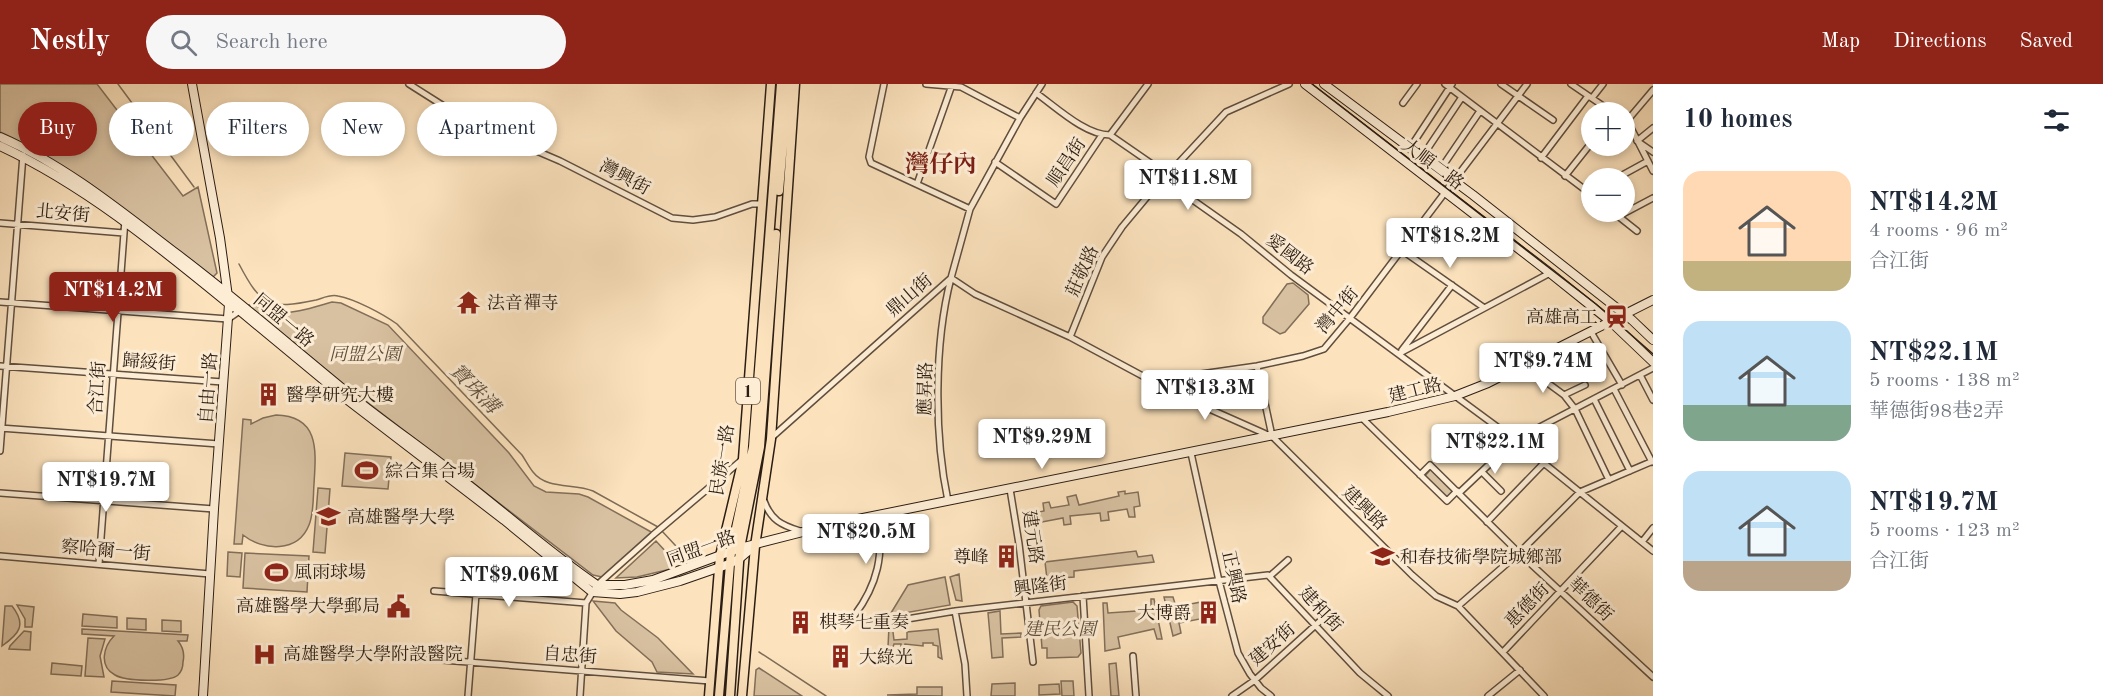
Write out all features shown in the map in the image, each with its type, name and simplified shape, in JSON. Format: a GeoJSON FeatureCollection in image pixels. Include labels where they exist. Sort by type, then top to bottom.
{"type":"FeatureCollection","features":[{"type":"Feature","properties":{"kind":"main road","name":"民族一路"},"geometry":{"type":"LineString","coordinates":[[709,696],[720,556],[743,459],[771,84]]}},
{"type":"Feature","properties":{"kind":"main road","name":"民族一路"},"geometry":{"type":"LineString","coordinates":[[719,696],[729,564],[752,455],[781,84]]}},
{"type":"Feature","properties":{"kind":"main road","name":"民族一路"},"geometry":{"type":"LineString","coordinates":[[730,696],[740,548],[760,447],[788,84]]}},
{"type":"Feature","properties":{"kind":"main road","name":"1"},"geometry":{"type":"LineString","coordinates":[[742,696],[755,546],[771,439],[795,84]]}},
{"type":"Feature","properties":{"kind":"street","name":"自由一路"},"geometry":{"type":"LineString","coordinates":[[192,84],[220,238],[229,304],[213,509],[203,696]]}},
{"type":"Feature","properties":{"kind":"street","name":"灣興街"},"geometry":{"type":"LineString","coordinates":[[409,84],[450,110],[462,122],[474,129],[504,137],[560,161],[672,218],[693,220],[715,217],[753,204],[773,204]]}},
{"type":"Feature","properties":{"kind":"street"},"geometry":{"type":"LineString","coordinates":[[884,84],[869,157],[871,163],[970,209]]}},
{"type":"Feature","properties":{"kind":"street"},"geometry":{"type":"LineString","coordinates":[[926,84],[961,87],[1020,118]]}},
{"type":"Feature","properties":{"kind":"street","name":"鼎山街"},"geometry":{"type":"LineString","coordinates":[[752,455],[951,278],[970,209],[1020,118],[1042,84]]}},
{"type":"Feature","properties":{"kind":"street","name":"順昌街"},"geometry":{"type":"LineString","coordinates":[[1110,135],[1148,84]]}},
{"type":"Feature","properties":{"kind":"street","name":"莊敬路"},"geometry":{"type":"LineString","coordinates":[[1070,337],[1102,257],[1122,227],[1147,197],[1226,112],[1289,84]]}},
{"type":"Feature","properties":{"kind":"street","name":"大順二路"},"geometry":{"type":"LineString","coordinates":[[1305,84],[1550,273],[1611,322],[1653,362]]}},
{"type":"Feature","properties":{"kind":"street","name":"大順二路"},"geometry":{"type":"LineString","coordinates":[[1324,84],[1440,170],[1626,315],[1653,340]]}},
{"type":"Feature","properties":{"kind":"street"},"geometry":{"type":"LineString","coordinates":[[1403,103],[1417,84]]}},
{"type":"Feature","properties":{"kind":"street"},"geometry":{"type":"LineString","coordinates":[[1500,84],[1553,120]]}},
{"type":"Feature","properties":{"kind":"street","name":"灣中街"},"geometry":{"type":"LineString","coordinates":[[1152,381],[1257,366],[1324,349],[1403,251],[1527,84]]}},
{"type":"Feature","properties":{"kind":"street"},"geometry":{"type":"LineString","coordinates":[[1571,84],[1597,102]]}},
{"type":"Feature","properties":{"kind":"street"},"geometry":{"type":"LineString","coordinates":[[1542,158],[1603,84]]}},
{"type":"Feature","properties":{"kind":"street"},"geometry":{"type":"LineString","coordinates":[[1410,148],[1449,85],[1581,187]]}},
{"type":"Feature","properties":{"kind":"street"},"geometry":{"type":"LineString","coordinates":[[917,184],[952,86]]}},
{"type":"Feature","properties":{"kind":"street"},"geometry":{"type":"LineString","coordinates":[[1635,111],[1653,90]]}},
{"type":"Feature","properties":{"kind":"street"},"geometry":{"type":"LineString","coordinates":[[1036,93],[1088,130],[1110,135]]}},
{"type":"Feature","properties":{"kind":"street"},"geometry":{"type":"LineString","coordinates":[[1422,157],[1462,97]]}},
{"type":"Feature","properties":{"kind":"street"},"geometry":{"type":"LineString","coordinates":[[1440,170],[1480,111]]}},
{"type":"Feature","properties":{"kind":"street"},"geometry":{"type":"LineString","coordinates":[[1637,141],[1653,128]]}},
{"type":"Feature","properties":{"kind":"street","name":"順昌街"},"geometry":{"type":"LineString","coordinates":[[995,162],[1056,204],[1102,135]]}},
{"type":"Feature","properties":{"kind":"street","name":"愛國路"},"geometry":{"type":"LineString","coordinates":[[1110,135],[1161,170],[1166,178],[1515,440],[1653,551]]}},
{"type":"Feature","properties":{"kind":"street","name":"同盟一路"},"geometry":{"type":"LineString","coordinates":[[0,137],[18,149]]}},
{"type":"Feature","properties":{"kind":"street"},"geometry":{"type":"LineString","coordinates":[[1635,138],[1653,171]]}},
{"type":"Feature","properties":{"kind":"street"},"geometry":{"type":"LineString","coordinates":[[1637,141],[1653,152]]}},
{"type":"Feature","properties":{"kind":"street","name":"同盟一路"},"geometry":{"type":"LineString","coordinates":[[0,146],[18,151]]}},
{"type":"Feature","properties":{"kind":"street"},"geometry":{"type":"LineString","coordinates":[[0,451],[3,366],[12,303],[23,156]]}},
{"type":"Feature","properties":{"kind":"street","name":"同盟一路"},"geometry":{"type":"LineString","coordinates":[[30,156],[100,196],[229,304],[242,308]]}},
{"type":"Feature","properties":{"kind":"street"},"geometry":{"type":"LineString","coordinates":[[1565,176],[1581,156]]}},
{"type":"Feature","properties":{"kind":"street"},"geometry":{"type":"LineString","coordinates":[[1635,168],[1648,161]]}},
{"type":"Feature","properties":{"kind":"street"},"geometry":{"type":"LineString","coordinates":[[1635,208],[1653,198]]}},
{"type":"Feature","properties":{"kind":"street","name":"同盟一路"},"geometry":{"type":"LineString","coordinates":[[125,218],[227,292],[242,308],[348,393],[449,469],[595,588],[620,594],[680,581],[740,559],[755,546]]}},
{"type":"Feature","properties":{"kind":"street","name":"合江街"},"geometry":{"type":"LineString","coordinates":[[99,564],[125,218]]}},
{"type":"Feature","properties":{"kind":"street"},"geometry":{"type":"LineString","coordinates":[[1626,222],[1636,231]]}},
{"type":"Feature","properties":{"kind":"street","name":"北安街"},"geometry":{"type":"LineString","coordinates":[[0,223],[124,233]]}},
{"type":"Feature","properties":{"kind":"street"},"geometry":{"type":"LineString","coordinates":[[1403,251],[1484,307]]}},
{"type":"Feature","properties":{"kind":"street"},"geometry":{"type":"LineString","coordinates":[[1400,353],[1550,273]]}},
{"type":"Feature","properties":{"kind":"street"},"geometry":{"type":"LineString","coordinates":[[951,278],[975,294],[1070,337],[1160,387],[1253,430],[1272,436],[1257,366]]}},
{"type":"Feature","properties":{"kind":"street","name":"應昇路"},"geometry":{"type":"LineString","coordinates":[[948,501],[938,403],[942,332],[946,297],[951,278]]}},
{"type":"Feature","properties":{"kind":"street"},"geometry":{"type":"LineString","coordinates":[[1400,353],[1452,285]]}},
{"type":"Feature","properties":{"kind":"street","name":"建工路"},"geometry":{"type":"LineString","coordinates":[[755,546],[802,532],[878,515],[1362,418],[1455,396],[1533,362],[1653,300]]}},
{"type":"Feature","properties":{"kind":"street"},"geometry":{"type":"LineString","coordinates":[[0,302],[228,319],[242,308]]}},
{"type":"Feature","properties":{"kind":"street"},"geometry":{"type":"LineString","coordinates":[[1591,332],[1622,385]]}},
{"type":"Feature","properties":{"kind":"street"},"geometry":{"type":"LineString","coordinates":[[1533,362],[1549,384],[1564,395],[1575,409],[1609,480]]}},
{"type":"Feature","properties":{"kind":"street","name":"歸綏街"},"geometry":{"type":"LineString","coordinates":[[3,366],[223,382]]}},
{"type":"Feature","properties":{"kind":"street"},"geometry":{"type":"LineString","coordinates":[[1362,418],[1447,501],[1515,440],[1653,368]]}},
{"type":"Feature","properties":{"kind":"street"},"geometry":{"type":"LineString","coordinates":[[1640,375],[1653,400]]}},
{"type":"Feature","properties":{"kind":"street"},"geometry":{"type":"LineString","coordinates":[[1564,395],[1585,385]]}},
{"type":"Feature","properties":{"kind":"street"},"geometry":{"type":"LineString","coordinates":[[1458,606],[1519,553],[1580,492],[1652,461],[1614,389]]}},
{"type":"Feature","properties":{"kind":"street"},"geometry":{"type":"LineString","coordinates":[[1594,399],[1630,471]]}},
{"type":"Feature","properties":{"kind":"street"},"geometry":{"type":"LineString","coordinates":[[1,428],[219,444]]}},
{"type":"Feature","properties":{"kind":"street","name":"建興路"},"geometry":{"type":"LineString","coordinates":[[1272,436],[1412,575],[1436,596],[1458,606],[1544,696]]}},
{"type":"Feature","properties":{"kind":"street","name":"正興路"},"geometry":{"type":"LineString","coordinates":[[1191,453],[1238,653],[1255,680],[1271,696]]}},
{"type":"Feature","properties":{"kind":"street"},"geometry":{"type":"LineString","coordinates":[[580,696],[586,603],[595,588],[664,525],[743,459],[752,455]]}},
{"type":"Feature","properties":{"kind":"street"},"geometry":{"type":"LineString","coordinates":[[1487,522],[1544,463]]}},
{"type":"Feature","properties":{"kind":"street","name":"華德街"},"geometry":{"type":"LineString","coordinates":[[1420,475],[1430,465],[1519,553],[1653,677]]}},
{"type":"Feature","properties":{"kind":"street"},"geometry":{"type":"LineString","coordinates":[[1482,472],[1501,491]]}},
{"type":"Feature","properties":{"kind":"street","name":"建元路"},"geometry":{"type":"LineString","coordinates":[[1010,489],[1033,662]]}},
{"type":"Feature","properties":{"kind":"street"},"geometry":{"type":"LineString","coordinates":[[0,493],[213,509]]}},
{"type":"Feature","properties":{"kind":"street"},"geometry":{"type":"LineString","coordinates":[[763,497],[772,518],[781,525],[802,532]]}},
{"type":"Feature","properties":{"kind":"street"},"geometry":{"type":"LineString","coordinates":[[854,616],[866,600],[876,578],[881,533],[878,515]]}},
{"type":"Feature","properties":{"kind":"street","name":"惠德街"},"geometry":{"type":"LineString","coordinates":[[1503,652],[1622,527]]}},
{"type":"Feature","properties":{"kind":"street"},"geometry":{"type":"LineString","coordinates":[[1642,542],[1653,528]]}},
{"type":"Feature","properties":{"kind":"street","name":"同盟一路"},"geometry":{"type":"LineString","coordinates":[[595,588],[653,580],[740,548],[755,546]]}},
{"type":"Feature","properties":{"kind":"street","name":"察哈爾一街"},"geometry":{"type":"LineString","coordinates":[[0,556],[210,574]]}},
{"type":"Feature","properties":{"kind":"street"},"geometry":{"type":"LineString","coordinates":[[1220,581],[1270,576],[1288,560]]}},
{"type":"Feature","properties":{"kind":"street","name":"建和街"},"geometry":{"type":"LineString","coordinates":[[1270,576],[1360,673],[1388,696]]}},
{"type":"Feature","properties":{"kind":"street","name":"興隆街"},"geometry":{"type":"LineString","coordinates":[[865,626],[955,610],[1220,581]]}},
{"type":"Feature","properties":{"kind":"street"},"geometry":{"type":"LineString","coordinates":[[434,591],[586,603]]}},
{"type":"Feature","properties":{"kind":"street"},"geometry":{"type":"LineString","coordinates":[[468,696],[476,594]]}},
{"type":"Feature","properties":{"kind":"street"},"geometry":{"type":"LineString","coordinates":[[1083,596],[1089,696]]}},
{"type":"Feature","properties":{"kind":"street"},"geometry":{"type":"LineString","coordinates":[[955,610],[965,664],[967,696]]}},
{"type":"Feature","properties":{"kind":"street","name":"建安街"},"geometry":{"type":"LineString","coordinates":[[1232,696],[1255,680],[1330,612]]}},
{"type":"Feature","properties":{"kind":"street"},"geometry":{"type":"LineString","coordinates":[[1133,656],[1136,696]]}},
{"type":"Feature","properties":{"kind":"street","name":"自忠街"},"geometry":{"type":"LineString","coordinates":[[429,659],[710,681]]}},
{"type":"Feature","properties":{"kind":"street"},"geometry":{"type":"LineString","coordinates":[[1488,696],[1520,670]]}},
{"type":"Feature","properties":{"kind":"green space"},"geometry":{"type":"Polygon","coordinates":[[[0,84],[97,84],[111,102],[109,102],[109,156],[152,156],[183,196],[198,187],[217,273],[213,277],[125,212],[43,156],[97,156],[97,102],[18,102],[18,140],[0,132],[0,84]]]}},
{"type":"Feature","properties":{"kind":"green space"},"geometry":{"type":"Polygon","coordinates":[[[1293,283],[1308,295],[1309,304],[1285,332],[1280,334],[1263,323],[1263,317],[1287,284],[1293,283]]]}},
{"type":"Feature","properties":{"kind":"green space","name":"同盟公園"},"geometry":{"type":"Polygon","coordinates":[[[332,302],[341,303],[388,325],[509,453],[534,486],[546,492],[579,494],[588,497],[653,533],[602,577],[593,575],[346,386],[248,305],[282,313],[332,302]]]}},
{"type":"Feature","properties":{"kind":"green space"},"geometry":{"type":"Polygon","coordinates":[[[276,415],[290,417],[301,422],[308,429],[312,438],[315,459],[311,520],[304,534],[289,545],[260,544],[243,535],[242,544],[234,544],[243,419],[251,420],[251,424],[276,415]]]}},
{"type":"Feature","properties":{"kind":"green space","name":"綜合集合場"},"geometry":{"type":"Polygon","coordinates":[[[345,453],[391,457],[388,489],[342,486],[345,453]]]}},
{"type":"Feature","properties":{"kind":"green space"},"geometry":{"type":"Polygon","coordinates":[[[1431,469],[1454,491],[1447,498],[1425,476],[1431,469]]]}},
{"type":"Feature","properties":{"kind":"green space"},"geometry":{"type":"Polygon","coordinates":[[[318,488],[330,489],[325,553],[313,552],[318,488]]]}},
{"type":"Feature","properties":{"kind":"green space"},"geometry":{"type":"Polygon","coordinates":[[[1125,491],[1125,494],[1138,492],[1140,506],[1134,507],[1135,517],[1129,517],[1127,509],[1108,512],[1109,520],[1101,521],[1100,513],[1070,516],[1071,524],[1064,525],[1063,518],[1037,523],[1034,513],[1044,511],[1043,503],[1049,502],[1051,508],[1069,505],[1067,497],[1076,495],[1079,505],[1119,496],[1118,492],[1125,491]]]}},
{"type":"Feature","properties":{"kind":"green space"},"geometry":{"type":"Polygon","coordinates":[[[656,541],[668,554],[675,568],[637,577],[616,578],[656,541]]]}},
{"type":"Feature","properties":{"kind":"green space"},"geometry":{"type":"Polygon","coordinates":[[[1136,551],[1138,557],[1152,555],[1154,562],[1074,571],[1074,577],[1047,579],[1045,562],[1136,551]]]}},
{"type":"Feature","properties":{"kind":"green space"},"geometry":{"type":"Polygon","coordinates":[[[228,552],[242,553],[240,577],[227,576],[228,552]]]}},
{"type":"Feature","properties":{"kind":"green space","name":"風雨球場"},"geometry":{"type":"Polygon","coordinates":[[[245,553],[309,556],[307,592],[243,588],[245,553]]]}},
{"type":"Feature","properties":{"kind":"green space"},"geometry":{"type":"Polygon","coordinates":[[[959,574],[962,601],[956,600],[950,577],[959,574]]]}},
{"type":"Feature","properties":{"kind":"green space"},"geometry":{"type":"Polygon","coordinates":[[[945,577],[950,605],[893,615],[891,613],[908,585],[945,577]]]}},
{"type":"Feature","properties":{"kind":"green space"},"geometry":{"type":"Polygon","coordinates":[[[1164,597],[1173,597],[1176,607],[1201,602],[1205,618],[1179,623],[1181,633],[1173,636],[1164,597]]]}},
{"type":"Feature","properties":{"kind":"green space"},"geometry":{"type":"Polygon","coordinates":[[[1151,599],[1154,599],[1162,639],[1157,639],[1154,629],[1118,637],[1120,648],[1105,651],[1103,603],[1107,603],[1108,613],[1151,610],[1151,599]]]}},
{"type":"Feature","properties":{"kind":"green space"},"geometry":{"type":"Polygon","coordinates":[[[593,601],[615,603],[658,638],[693,674],[657,672],[652,662],[616,631],[593,601]]]}},
{"type":"Feature","properties":{"kind":"green space","name":"建民公園"},"geometry":{"type":"Polygon","coordinates":[[[1073,602],[1077,606],[1081,653],[1078,657],[1047,658],[1047,648],[1042,648],[1039,610],[1041,606],[1073,602]]]}},
{"type":"Feature","properties":{"kind":"green space"},"geometry":{"type":"Polygon","coordinates":[[[17,605],[34,607],[32,627],[25,627],[25,619],[17,605]]]}},
{"type":"Feature","properties":{"kind":"green space"},"geometry":{"type":"Polygon","coordinates":[[[5,606],[12,606],[20,624],[17,633],[2,646],[5,606]]]}},
{"type":"Feature","properties":{"kind":"green space"},"geometry":{"type":"Polygon","coordinates":[[[1000,611],[1001,634],[1021,633],[1021,637],[1002,638],[1003,657],[992,658],[988,613],[1000,611]]]}},
{"type":"Feature","properties":{"kind":"green space"},"geometry":{"type":"Polygon","coordinates":[[[83,614],[117,617],[117,628],[82,626],[83,614]]]}},
{"type":"Feature","properties":{"kind":"green space"},"geometry":{"type":"Polygon","coordinates":[[[127,618],[146,619],[146,630],[127,629],[127,618]]]}},
{"type":"Feature","properties":{"kind":"green space"},"geometry":{"type":"Polygon","coordinates":[[[162,620],[181,621],[181,632],[162,631],[162,620]]]}},
{"type":"Feature","properties":{"kind":"green space"},"geometry":{"type":"Polygon","coordinates":[[[892,624],[894,640],[907,639],[907,632],[938,629],[942,659],[938,657],[938,646],[933,643],[923,643],[923,646],[905,644],[905,647],[901,647],[901,644],[894,644],[893,647],[888,647],[889,626],[892,624]]]}},
{"type":"Feature","properties":{"kind":"green space"},"geometry":{"type":"Polygon","coordinates":[[[82,629],[188,635],[187,641],[178,641],[184,653],[182,669],[173,678],[157,680],[128,679],[115,675],[106,667],[104,656],[114,636],[82,634],[82,629]]]}},
{"type":"Feature","properties":{"kind":"green space"},"geometry":{"type":"Polygon","coordinates":[[[24,631],[31,632],[30,650],[9,649],[10,646],[24,631]]]}},
{"type":"Feature","properties":{"kind":"green space"},"geometry":{"type":"Polygon","coordinates":[[[88,638],[105,639],[100,656],[104,677],[85,676],[88,638]]]}},
{"type":"Feature","properties":{"kind":"green space"},"geometry":{"type":"Polygon","coordinates":[[[52,663],[82,666],[81,676],[51,674],[52,663]]]}},
{"type":"Feature","properties":{"kind":"green space"},"geometry":{"type":"Polygon","coordinates":[[[1116,663],[1119,696],[1111,696],[1109,664],[1116,663]]]}},
{"type":"Feature","properties":{"kind":"green space"},"geometry":{"type":"Polygon","coordinates":[[[759,668],[802,696],[754,696],[756,670],[759,668]]]}},
{"type":"Feature","properties":{"kind":"green space"},"geometry":{"type":"Polygon","coordinates":[[[112,681],[176,685],[175,696],[111,692],[112,681]]]}},
{"type":"Feature","properties":{"kind":"green space"},"geometry":{"type":"Polygon","coordinates":[[[1061,681],[1073,681],[1074,696],[1062,696],[1061,681]]]}},
{"type":"Feature","properties":{"kind":"green space"},"geometry":{"type":"Polygon","coordinates":[[[1015,683],[1015,696],[991,696],[992,684],[1015,683]]]}},
{"type":"Feature","properties":{"kind":"green space"},"geometry":{"type":"Polygon","coordinates":[[[1059,684],[1060,694],[1039,695],[1039,685],[1059,684]]]}},
{"type":"Feature","properties":{"kind":"green space"},"geometry":{"type":"Polygon","coordinates":[[[917,687],[942,687],[942,696],[887,695],[917,694],[917,687]]]}},
{"type":"Feature","properties":{"kind":"waterway","name":"寶珠溝"},"geometry":{"type":"LineString","coordinates":[[118,84],[194,187]]}},
{"type":"Feature","properties":{"kind":"waterway","name":"寶珠溝"},"geometry":{"type":"LineString","coordinates":[[239,264],[254,289],[268,302],[300,303],[335,296],[360,304],[391,320],[522,455],[539,478],[553,484],[593,491],[658,527]]}},
{"type":"Feature","properties":{"kind":"waterway","name":"寶珠溝"},"geometry":{"type":"LineString","coordinates":[[661,530],[689,560]]}},
{"type":"Feature","properties":{"kind":"waterway","name":"寶珠溝"},"geometry":{"type":"LineString","coordinates":[[759,652],[826,696]]}},
{"type":"Feature","properties":{"kind":"tram line"},"geometry":{"type":"LineString","coordinates":[[1312,84],[1596,304],[1653,354]]}},
{"type":"Feature","properties":{"kind":"place","name":"法音禪寺"},"geometry":{"type":"Point","coordinates":[469,303]}},
{"type":"Feature","properties":{"kind":"place","name":"高雄高工"},"geometry":{"type":"Point","coordinates":[1616,317]}},
{"type":"Feature","properties":{"kind":"place","name":"醫學研究大樓"},"geometry":{"type":"Point","coordinates":[268,395]}},
{"type":"Feature","properties":{"kind":"place","name":"綜合集合場"},"geometry":{"type":"Point","coordinates":[367,471]}},
{"type":"Feature","properties":{"kind":"place","name":"高雄醫學大學"},"geometry":{"type":"Point","coordinates":[329,517]}},
{"type":"Feature","properties":{"kind":"place","name":"尊峰"},"geometry":{"type":"Point","coordinates":[1007,557]}},
{"type":"Feature","properties":{"kind":"place","name":"和春技術學院城鄉部"},"geometry":{"type":"Point","coordinates":[1382,557]}},
{"type":"Feature","properties":{"kind":"place","name":"風雨球場"},"geometry":{"type":"Point","coordinates":[276,572]}},
{"type":"Feature","properties":{"kind":"place","name":"高雄醫學大學郵局"},"geometry":{"type":"Point","coordinates":[398,606]}},
{"type":"Feature","properties":{"kind":"place","name":"大博爵"},"geometry":{"type":"Point","coordinates":[1209,613]}},
{"type":"Feature","properties":{"kind":"place","name":"棋琴七重奏"},"geometry":{"type":"Point","coordinates":[801,622]}},
{"type":"Feature","properties":{"kind":"place","name":"高雄醫學大學附設醫院"},"geometry":{"type":"Point","coordinates":[265,654]}},
{"type":"Feature","properties":{"kind":"place","name":"大綠光"},"geometry":{"type":"Point","coordinates":[841,657]}},
{"type":"Feature","properties":{"kind":"district","name":"灣仔內"},"geometry":{"type":"Point","coordinates":[941,164]}}]}
